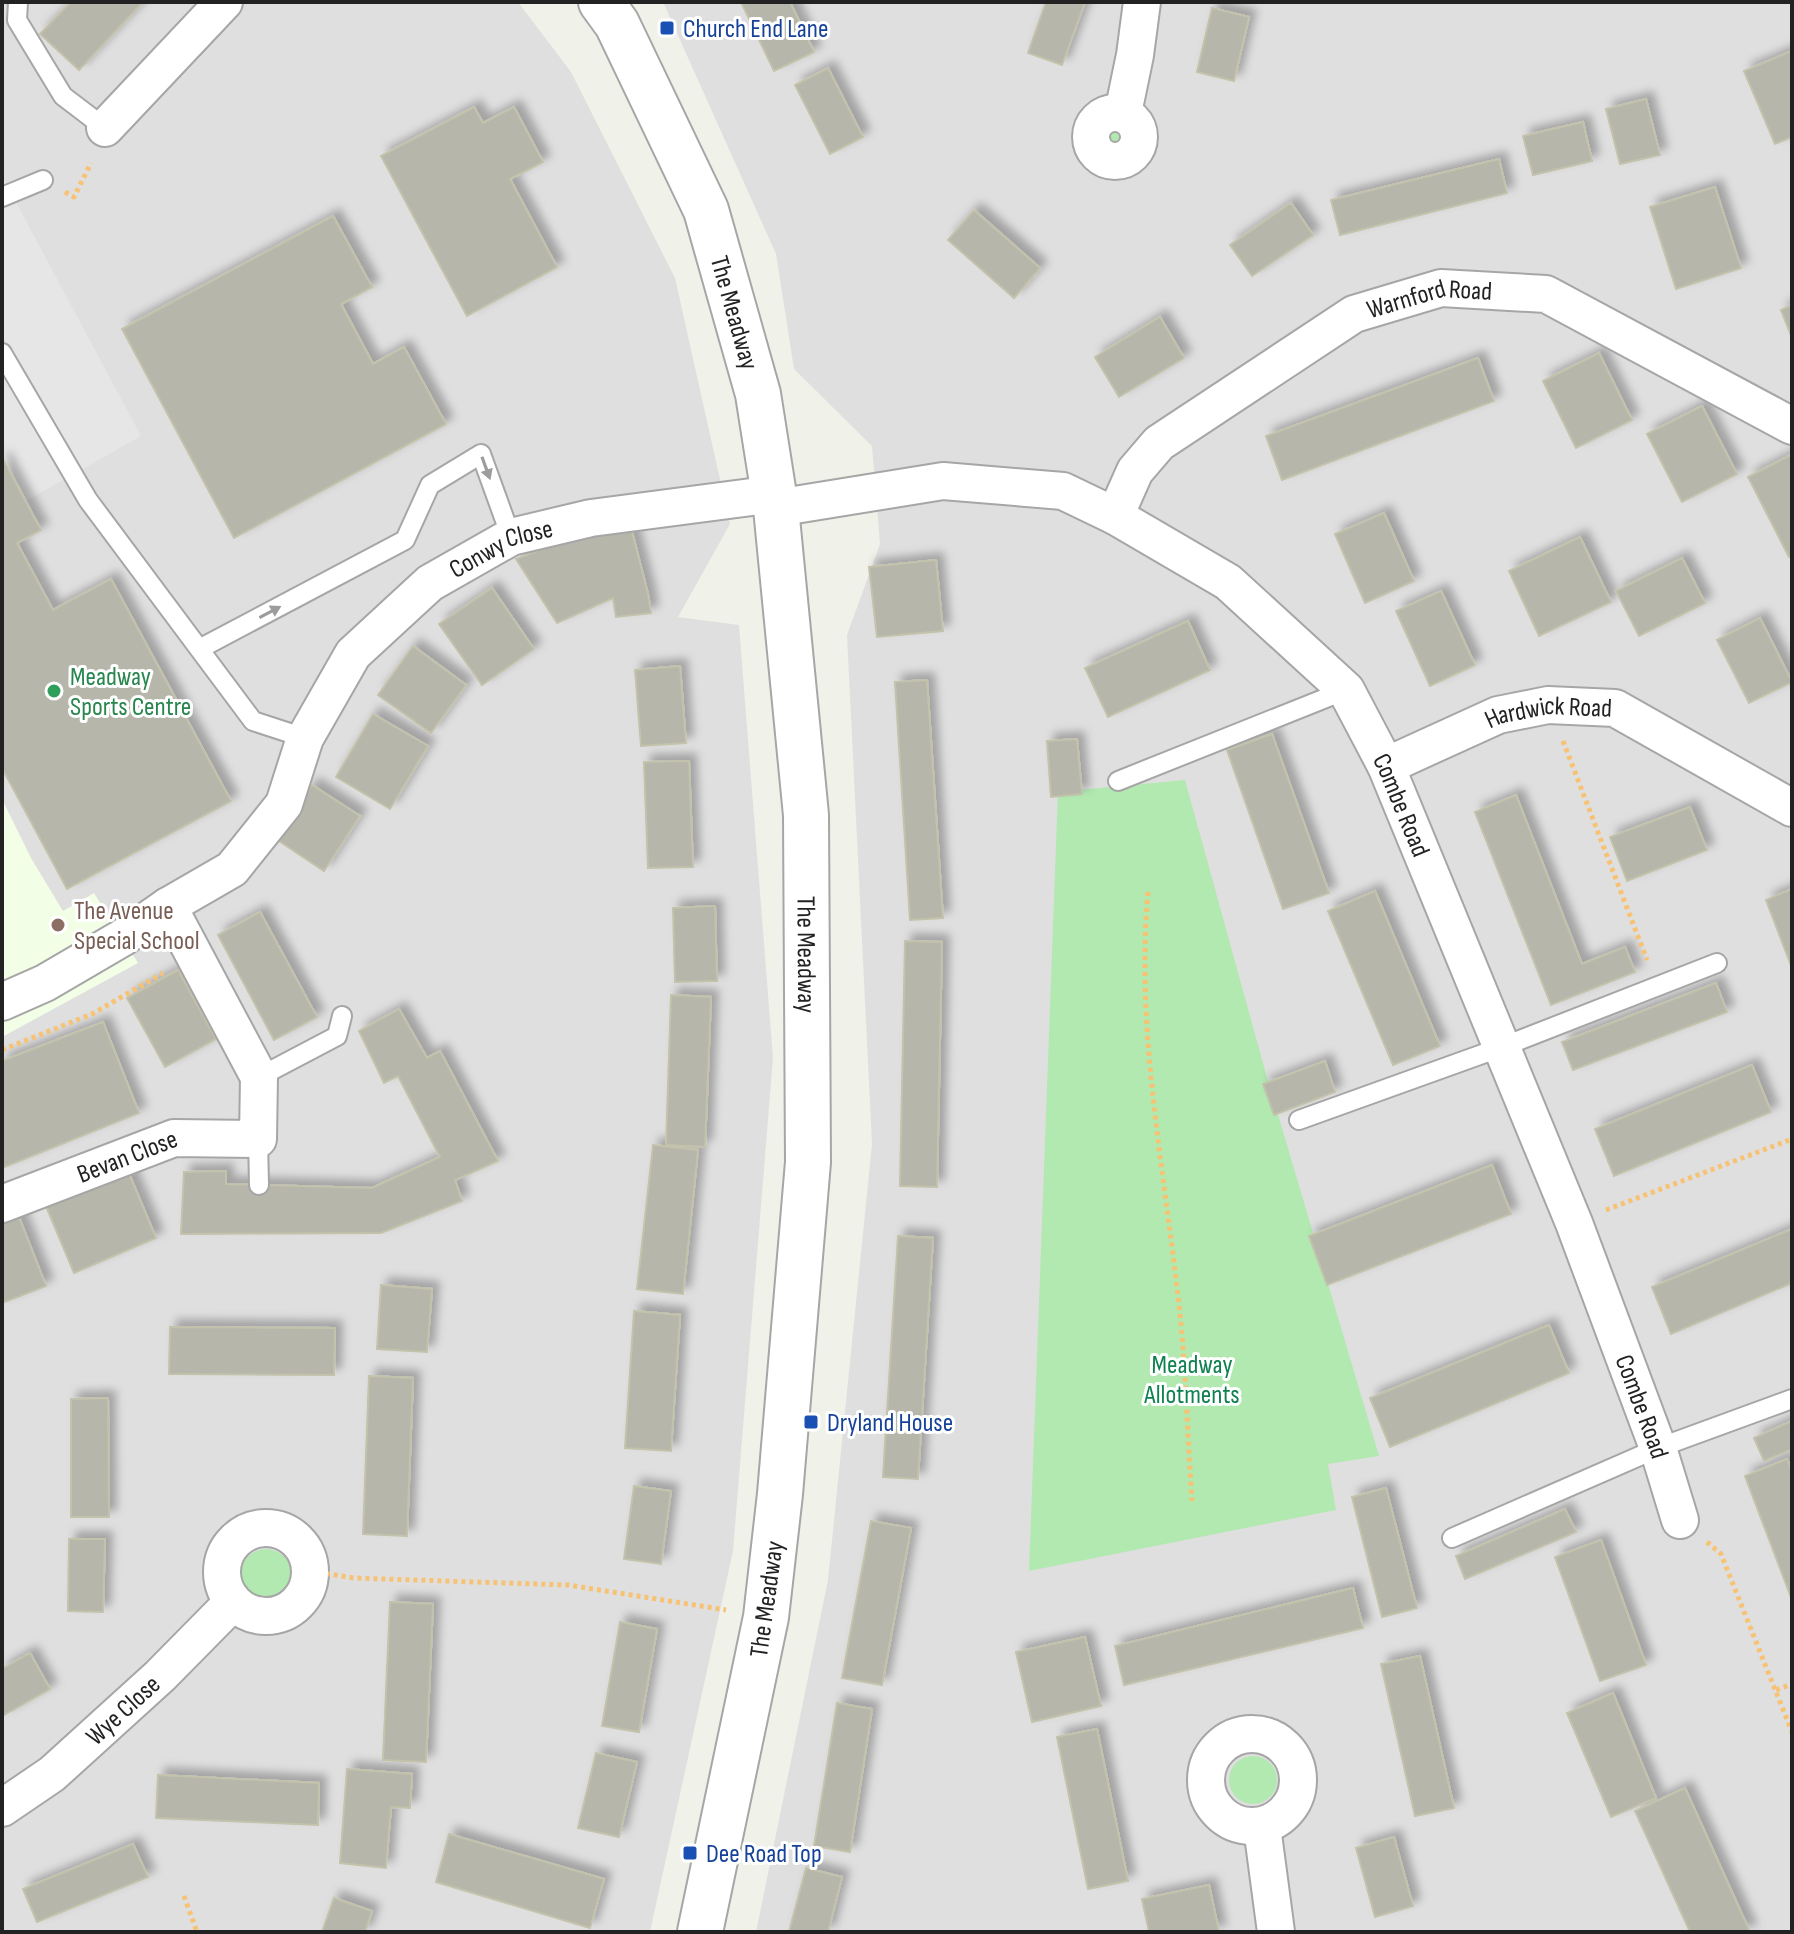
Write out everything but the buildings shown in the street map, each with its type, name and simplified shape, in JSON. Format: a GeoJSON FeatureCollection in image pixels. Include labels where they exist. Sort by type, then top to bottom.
{"type":"FeatureCollection","features":[{"type":"Feature","properties":{"kind":"street"},"geometry":{"type":"LineString","coordinates":[[105,128],[224,2]]}},
{"type":"Feature","properties":{"kind":"street","name":"The Meadway"},"geometry":{"type":"LineString","coordinates":[[601,2],[617,24],[706,210],[758,394],[775,501],[806,815],[808,1162],[780,1494],[766,1617],[700,1932]]}},
{"type":"Feature","properties":{"kind":"street"},"geometry":{"type":"LineString","coordinates":[[1123,113],[1142,2]]}},
{"type":"Feature","properties":{"kind":"street","name":"Warnford Road"},"geometry":{"type":"LineString","coordinates":[[1115,516],[1135,471],[1159,443],[1354,314],[1441,288],[1546,294],[1792,426]]}},
{"type":"Feature","properties":{"kind":"street","name":"Combe Road"},"geometry":{"type":"LineString","coordinates":[[775,501],[943,481],[1063,491],[1115,516],[1228,582],[1346,690],[1386,766],[1574,1223],[1658,1448],[1680,1520]]}},
{"type":"Feature","properties":{"kind":"street","name":"Conwy Close"},"geometry":{"type":"LineString","coordinates":[[2,1002],[45,983],[97,953],[232,869],[284,804],[305,738],[353,654],[430,583],[511,537],[591,518],[775,501]]}},
{"type":"Feature","properties":{"kind":"street","name":"Hardwick Road"},"geometry":{"type":"LineString","coordinates":[[1386,766],[1498,715],[1548,705],[1615,708],[1792,808]]}},
{"type":"Feature","properties":{"kind":"street"},"geometry":{"type":"LineString","coordinates":[[168,906],[259,1077],[258,1139]]}},
{"type":"Feature","properties":{"kind":"street","name":"Bevan Close"},"geometry":{"type":"LineString","coordinates":[[2,1204],[174,1138],[258,1139]]}},
{"type":"Feature","properties":{"kind":"street"},"geometry":{"type":"LineString","coordinates":[[261,1529],[275,1529],[288,1534],[306,1556],[310,1571],[300,1600],[289,1610],[275,1616],[260,1616],[245,1611],[233,1602],[222,1577],[227,1550],[248,1532],[261,1529]]}},
{"type":"Feature","properties":{"kind":"street","name":"Wye Close"},"geometry":{"type":"LineString","coordinates":[[2,1808],[52,1774],[160,1676],[233,1602]]}},
{"type":"Feature","properties":{"kind":"street"},"geometry":{"type":"LineString","coordinates":[[1262,1827],[1276,1932]]}},
{"type":"Feature","properties":{"kind":"lane"},"geometry":{"type":"LineString","coordinates":[[18,2],[17,20],[63,96],[105,128]]}},
{"type":"Feature","properties":{"kind":"lane"},"geometry":{"type":"LineString","coordinates":[[2,197],[43,180]]}},
{"type":"Feature","properties":{"kind":"lane"},"geometry":{"type":"LineString","coordinates":[[2,353],[88,500],[253,721],[305,738]]}},
{"type":"Feature","properties":{"kind":"lane"},"geometry":{"type":"LineString","coordinates":[[201,648],[405,540],[430,485],[481,454],[511,537]]}},
{"type":"Feature","properties":{"kind":"lane"},"geometry":{"type":"LineString","coordinates":[[1118,781],[1346,690]]}},
{"type":"Feature","properties":{"kind":"lane"},"geometry":{"type":"LineString","coordinates":[[1299,1120],[1502,1047],[1717,963]]}},
{"type":"Feature","properties":{"kind":"lane"},"geometry":{"type":"LineString","coordinates":[[259,1077],[337,1036],[342,1016]]}},
{"type":"Feature","properties":{"kind":"lane"},"geometry":{"type":"LineString","coordinates":[[258,1139],[259,1185]]}},
{"type":"Feature","properties":{"kind":"lane"},"geometry":{"type":"LineString","coordinates":[[1452,1538],[1658,1448],[1792,1399]]}},
{"type":"Feature","properties":{"kind":"path"},"geometry":{"type":"LineString","coordinates":[[43,180],[74,197],[84,181],[105,128]]}},
{"type":"Feature","properties":{"kind":"path"},"geometry":{"type":"LineString","coordinates":[[1548,705],[1657,987]]}},
{"type":"Feature","properties":{"kind":"path"},"geometry":{"type":"LineString","coordinates":[[1148,892],[1145,922],[1146,1012],[1178,1292],[1192,1501]]}},
{"type":"Feature","properties":{"kind":"path"},"geometry":{"type":"LineString","coordinates":[[1574,1223],[1792,1139]]}},
{"type":"Feature","properties":{"kind":"path"},"geometry":{"type":"LineString","coordinates":[[1680,1520],[1721,1554],[1792,1732]]}},
{"type":"Feature","properties":{"kind":"path"},"geometry":{"type":"LineString","coordinates":[[310,1571],[354,1578],[568,1585],[766,1617]]}},
{"type":"Feature","properties":{"kind":"path"},"geometry":{"type":"LineString","coordinates":[[1776,1690],[1792,1684]]}},
{"type":"Feature","properties":{"kind":"path"},"geometry":{"type":"LineString","coordinates":[[184,1896],[197,1932]]}},
{"type":"Feature","properties":{"kind":"shaded area"},"geometry":{"type":"Polygon","coordinates":[[[2,2],[518,2],[571,72],[675,278],[730,524],[678,617],[739,625],[773,1058],[733,1551],[650,1932],[2,1932],[2,2]]]}},
{"type":"Feature","properties":{"kind":"shaded area"},"geometry":{"type":"Polygon","coordinates":[[[663,2],[1792,2],[1792,1932],[756,1932],[828,1580],[872,1144],[847,635],[880,544],[872,446],[794,369],[776,254],[663,2]]]}},
{"type":"Feature","properties":{"kind":"shaded area"},"geometry":{"type":"Polygon","coordinates":[[[2,176],[141,436],[26,501],[2,457],[2,176]]]}},
{"type":"Feature","properties":{"kind":"shaded area","name":"The Avenue Special School"},"geometry":{"type":"Polygon","coordinates":[[[2,799],[31,858],[63,911],[94,893],[138,963],[2,1037],[2,799]]]}},
{"type":"Feature","properties":{"kind":"green space"},"geometry":{"type":"Polygon","coordinates":[[[1114,115],[1123,116],[1130,122],[1136,129],[1136,147],[1130,154],[1123,160],[1114,161],[1105,160],[1098,154],[1092,147],[1091,138],[1092,129],[1098,122],[1105,116],[1114,115]]]}},
{"type":"Feature","properties":{"kind":"green space","name":"Meadway Allotments"},"geometry":{"type":"Polygon","coordinates":[[[1185,780],[1266,1074],[1379,1456],[1328,1464],[1336,1510],[1029,1571],[1058,792],[1185,780]]]}},
{"type":"Feature","properties":{"kind":"green space"},"geometry":{"type":"Polygon","coordinates":[[[266,1549],[284,1556],[291,1574],[284,1592],[266,1599],[248,1592],[241,1574],[248,1556],[266,1549]]]}},
{"type":"Feature","properties":{"kind":"green space"},"geometry":{"type":"Polygon","coordinates":[[[1253,1756],[1270,1763],[1277,1780],[1270,1797],[1253,1804],[1236,1797],[1229,1780],[1236,1763],[1253,1756]]]}},
{"type":"Feature","properties":{"kind":"place","name":"Church End Lane"},"geometry":{"type":"Point","coordinates":[667,28]}},
{"type":"Feature","properties":{"kind":"place","name":"Meadway Sports Centre"},"geometry":{"type":"Point","coordinates":[54,691]}},
{"type":"Feature","properties":{"kind":"place","name":"The Avenue Special School"},"geometry":{"type":"Point","coordinates":[58,925]}},
{"type":"Feature","properties":{"kind":"place","name":"Dryland House"},"geometry":{"type":"Point","coordinates":[811,1422]}},
{"type":"Feature","properties":{"kind":"place","name":"Dee Road Top"},"geometry":{"type":"Point","coordinates":[690,1853]}}]}
